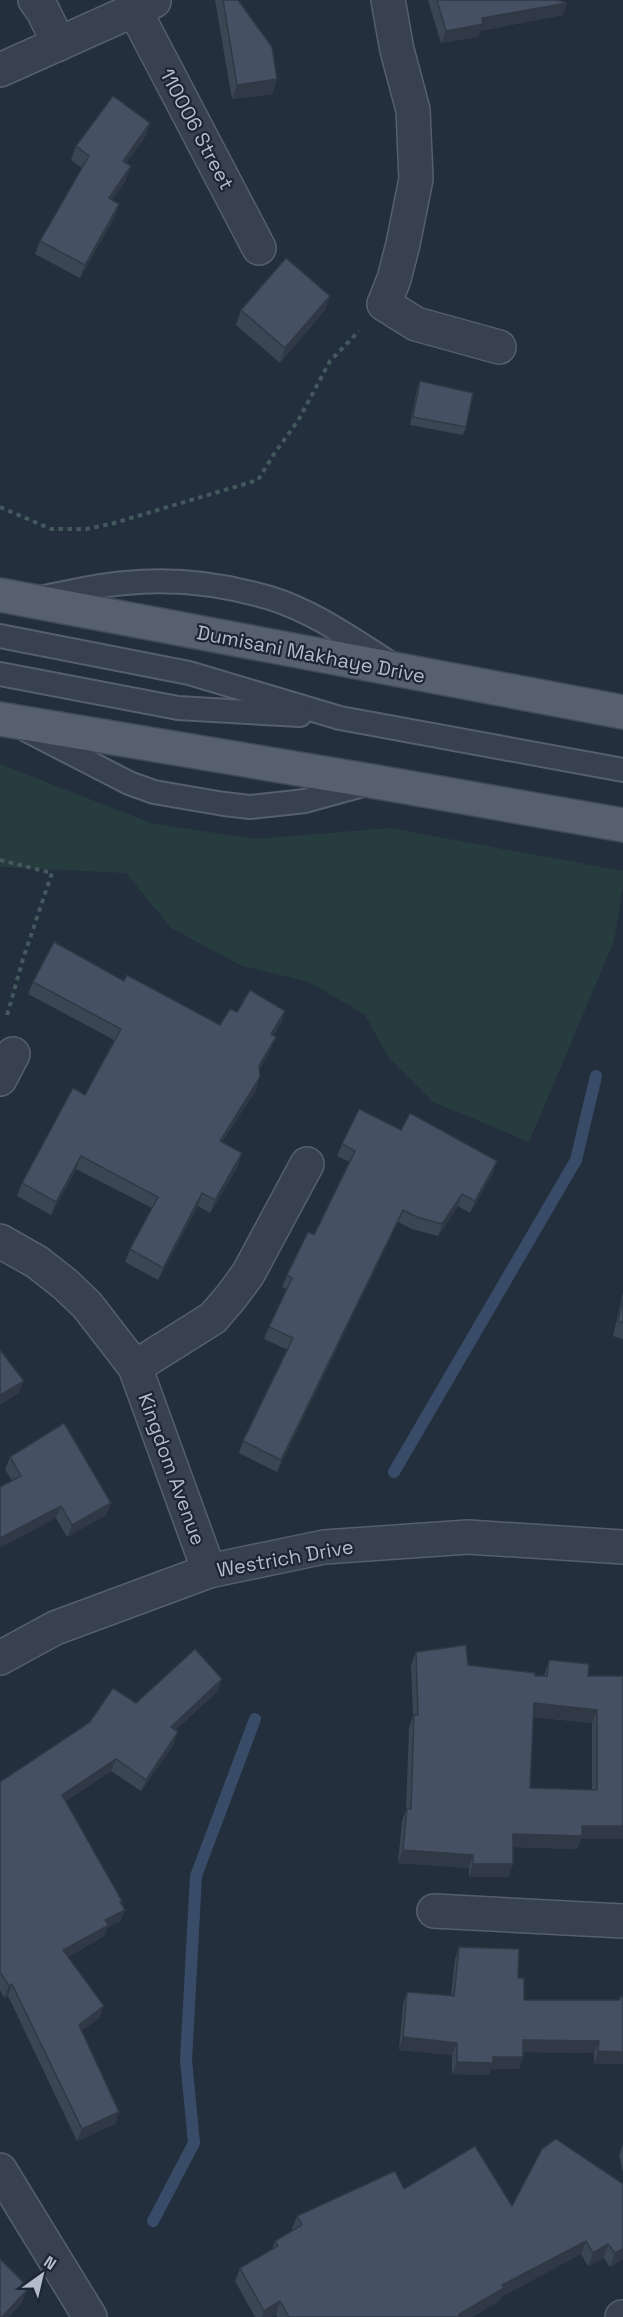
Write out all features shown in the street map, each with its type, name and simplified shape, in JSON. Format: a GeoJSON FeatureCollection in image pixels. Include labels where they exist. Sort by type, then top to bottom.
{"type":"FeatureCollection","features":[{"type":"Feature","properties":{"kind":"main road","name":"Dumisani Makhaye Drive"},"geometry":{"type":"LineString","coordinates":[[12,598],[623,712]]}},
{"type":"Feature","properties":{"kind":"main road"},"geometry":{"type":"LineString","coordinates":[[5,720],[623,825]]}},
{"type":"Feature","properties":{"kind":"street"},"geometry":{"type":"LineString","coordinates":[[35,0],[59,44]]}},
{"type":"Feature","properties":{"kind":"street"},"geometry":{"type":"LineString","coordinates":[[388,0],[397,50],[413,110],[416,179],[403,244],[394,279],[384,304],[416,324],[499,347]]}},
{"type":"Feature","properties":{"kind":"street","name":"110006 Street"},"geometry":{"type":"LineString","coordinates":[[0,70],[143,4],[259,248]]}},
{"type":"Feature","properties":{"kind":"street","name":"Kingdom Avenue"},"geometry":{"type":"LineString","coordinates":[[135,1367],[213,1318],[225,1304],[248,1274],[307,1164]]}},
{"type":"Feature","properties":{"kind":"street","name":"Kingdom Avenue"},"geometry":{"type":"LineString","coordinates":[[0,1241],[37,1262],[65,1284],[87,1305],[135,1367],[209,1571]]}},
{"type":"Feature","properties":{"kind":"street","name":"Westrich Drive"},"geometry":{"type":"LineString","coordinates":[[0,1658],[55,1628],[209,1571],[324,1547],[468,1537],[623,1547]]}},
{"type":"Feature","properties":{"kind":"street"},"geometry":{"type":"LineString","coordinates":[[434,1911],[623,1921]]}},
{"type":"Feature","properties":{"kind":"street"},"geometry":{"type":"LineString","coordinates":[[1,2173],[90,2317]]}},
{"type":"Feature","properties":{"kind":"lane"},"geometry":{"type":"LineString","coordinates":[[12,598],[124,583],[162,581],[197,583],[270,598],[297,609],[332,627],[406,672]]}},
{"type":"Feature","properties":{"kind":"lane"},"geometry":{"type":"LineString","coordinates":[[0,636],[189,673],[340,718],[623,770]]}},
{"type":"Feature","properties":{"kind":"lane"},"geometry":{"type":"LineString","coordinates":[[0,674],[178,708],[340,718]]}},
{"type":"Feature","properties":{"kind":"lane"},"geometry":{"type":"LineString","coordinates":[[5,720],[129,783],[154,792],[224,804],[250,807],[305,801],[377,782]]}},
{"type":"Feature","properties":{"kind":"path"},"geometry":{"type":"LineString","coordinates":[[0,507],[51,529],[86,529],[111,524],[258,480],[299,419],[330,361],[384,304]]}},
{"type":"Feature","properties":{"kind":"path"},"geometry":{"type":"LineString","coordinates":[[0,860],[52,873],[23,959],[5,1023],[6,1066]]}},
{"type":"Feature","properties":{"kind":"green space"},"geometry":{"type":"Polygon","coordinates":[[[0,764],[151,823],[255,839],[390,828],[623,871],[623,887],[614,941],[529,1142],[433,1102],[388,1057],[365,1015],[309,982],[242,966],[171,928],[126,873],[0,867],[0,764]]]}},
{"type":"Feature","properties":{"kind":"building"},"geometry":{"type":"Polygon","coordinates":[[[223,0],[238,0],[272,47],[277,79],[237,85],[223,0]]]}},
{"type":"Feature","properties":{"kind":"building"},"geometry":{"type":"Polygon","coordinates":[[[437,0],[557,0],[567,3],[482,18],[483,24],[446,31],[437,0]]]}},
{"type":"Feature","properties":{"kind":"building"},"geometry":{"type":"Polygon","coordinates":[[[113,96],[150,123],[123,161],[131,166],[109,198],[119,204],[85,265],[40,241],[89,156],[76,146],[113,96]]]}},
{"type":"Feature","properties":{"kind":"building"},"geometry":{"type":"Polygon","coordinates":[[[286,258],[330,296],[285,348],[241,310],[286,258]]]}},
{"type":"Feature","properties":{"kind":"building"},"geometry":{"type":"Polygon","coordinates":[[[420,381],[473,393],[466,427],[413,417],[420,381]]]}},
{"type":"Feature","properties":{"kind":"building"},"geometry":{"type":"Polygon","coordinates":[[[54,942],[124,981],[127,975],[220,1025],[230,1009],[237,1012],[250,990],[285,1011],[271,1034],[276,1037],[259,1066],[260,1077],[220,1141],[242,1153],[215,1200],[202,1193],[163,1268],[130,1249],[158,1197],[81,1156],[56,1202],[22,1183],[73,1088],[85,1095],[121,1029],[33,982],[54,942]]]}},
{"type":"Feature","properties":{"kind":"building"},"geometry":{"type":"Polygon","coordinates":[[[359,1109],[401,1130],[410,1113],[497,1161],[475,1201],[462,1194],[442,1224],[417,1217],[403,1210],[281,1460],[243,1441],[293,1338],[269,1327],[292,1278],[287,1275],[308,1232],[314,1235],[355,1151],[342,1144],[359,1109]]]}},
{"type":"Feature","properties":{"kind":"building"},"geometry":{"type":"Polygon","coordinates":[[[623,1300],[623,1323],[618,1321],[623,1300]]]}},
{"type":"Feature","properties":{"kind":"building"},"geometry":{"type":"Polygon","coordinates":[[[0,1350],[24,1381],[0,1395],[0,1350]]]}},
{"type":"Feature","properties":{"kind":"building"},"geometry":{"type":"Polygon","coordinates":[[[64,1423],[111,1503],[72,1525],[61,1506],[0,1538],[0,1487],[21,1476],[10,1457],[64,1423]]]}},
{"type":"Feature","properties":{"kind":"building"},"geometry":{"type":"Polygon","coordinates":[[[466,1645],[468,1665],[547,1676],[549,1660],[589,1664],[588,1676],[623,1676],[623,1826],[582,1826],[582,1836],[513,1834],[513,1864],[473,1864],[473,1855],[403,1850],[407,1808],[411,1809],[414,1715],[418,1715],[416,1652],[466,1645]],[[534,1703],[530,1788],[597,1790],[597,1710],[534,1703]]]}},
{"type":"Feature","properties":{"kind":"building"},"geometry":{"type":"Polygon","coordinates":[[[195,1649],[222,1679],[171,1727],[178,1732],[146,1780],[116,1759],[62,1795],[125,1910],[105,1920],[109,1925],[63,1950],[104,2006],[79,2025],[119,2112],[82,2129],[12,1984],[9,1986],[0,1972],[0,1782],[90,1722],[113,1688],[136,1703],[195,1649]]]}},
{"type":"Feature","properties":{"kind":"building"},"geometry":{"type":"Polygon","coordinates":[[[459,1947],[519,1949],[518,1978],[524,1978],[524,2000],[620,2000],[620,1997],[623,1997],[623,2052],[598,2051],[599,2041],[523,2040],[523,2057],[493,2057],[493,2063],[457,2062],[457,2043],[403,2037],[407,1992],[454,1996],[459,1947]]]}},
{"type":"Feature","properties":{"kind":"building"},"geometry":{"type":"Polygon","coordinates":[[[556,2139],[623,2184],[623,2249],[615,2253],[608,2244],[593,2253],[586,2241],[502,2285],[504,2288],[459,2314],[460,2317],[289,2317],[280,2301],[264,2311],[240,2268],[278,2246],[275,2241],[302,2225],[297,2216],[395,2171],[404,2189],[475,2146],[512,2206],[542,2149],[556,2139]]]}},
{"type":"Feature","properties":{"kind":"building"},"geometry":{"type":"Polygon","coordinates":[[[0,2259],[24,2283],[22,2284],[27,2290],[2,2317],[0,2317],[0,2259]]]}},
{"type":"Feature","properties":{"kind":"waterway"},"geometry":{"type":"LineString","coordinates":[[394,1472],[576,1160],[596,1076]]}},
{"type":"Feature","properties":{"kind":"waterway"},"geometry":{"type":"LineString","coordinates":[[153,2221],[194,2143],[186,2060],[196,1876],[255,1719]]}}]}
